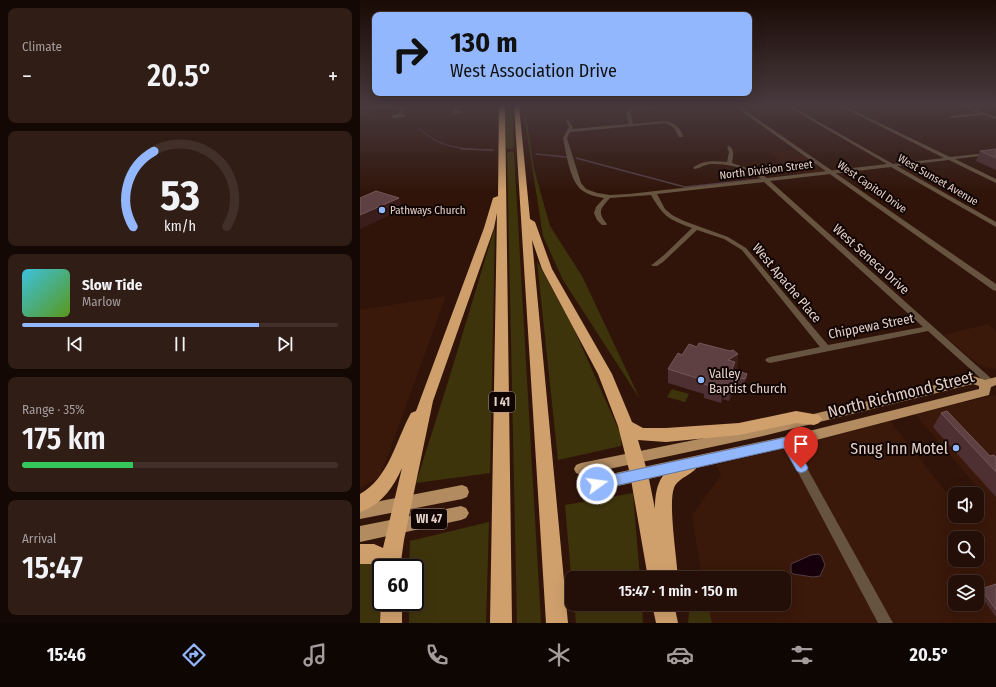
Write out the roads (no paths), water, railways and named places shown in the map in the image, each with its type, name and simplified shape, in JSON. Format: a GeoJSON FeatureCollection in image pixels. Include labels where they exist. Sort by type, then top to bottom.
{"type":"FeatureCollection","features":[{"type":"Feature","properties":{"kind":"highway","name":"I 41"},"geometry":{"type":"LineString","coordinates":[[501,623],[502,134]]}},
{"type":"Feature","properties":{"kind":"highway"},"geometry":{"type":"LineString","coordinates":[[518,134],[557,623]]}},
{"type":"Feature","properties":{"kind":"highway"},"geometry":{"type":"LineString","coordinates":[[360,504],[376,495],[390,474],[426,401],[489,228],[498,190],[502,182]]}},
{"type":"Feature","properties":{"kind":"highway"},"geometry":{"type":"LineString","coordinates":[[524,210],[530,215],[534,236],[547,269],[605,374],[626,426],[636,466],[657,571]]}},
{"type":"Feature","properties":{"kind":"highway"},"geometry":{"type":"LineString","coordinates":[[391,559],[402,504],[426,401]]}},
{"type":"Feature","properties":{"kind":"highway"},"geometry":{"type":"LineString","coordinates":[[626,426],[641,435],[666,435],[739,429],[796,417],[814,418]]}},
{"type":"Feature","properties":{"kind":"highway"},"geometry":{"type":"LineString","coordinates":[[667,571],[665,540],[665,488],[672,476],[690,465]]}},
{"type":"Feature","properties":{"kind":"highway"},"geometry":{"type":"LineString","coordinates":[[360,554],[374,554],[381,559]]}},
{"type":"Feature","properties":{"kind":"highway"},"geometry":{"type":"LineString","coordinates":[[391,611],[391,623]]}},
{"type":"Feature","properties":{"kind":"highway"},"geometry":{"type":"LineString","coordinates":[[664,611],[667,623]]}},
{"type":"Feature","properties":{"kind":"highway"},"geometry":{"type":"LineString","coordinates":[[670,611],[670,623]]}},
{"type":"Feature","properties":{"kind":"main road","name":"North Richmond Street"},"geometry":{"type":"LineString","coordinates":[[581,468],[636,466],[690,465],[986,392],[991,383],[973,380],[814,418],[636,466],[583,487]]}},
{"type":"Feature","properties":{"kind":"main road","name":"WI 47"},"geometry":{"type":"LineString","coordinates":[[360,512],[462,492]]}},
{"type":"Feature","properties":{"kind":"main road","name":"WI 47"},"geometry":{"type":"LineString","coordinates":[[360,534],[461,513]]}},
{"type":"Feature","properties":{"kind":"street"},"geometry":{"type":"LineString","coordinates":[[567,134],[565,138],[573,167],[581,187],[591,193],[608,197],[599,207],[597,215],[597,218],[604,224]]}},
{"type":"Feature","properties":{"kind":"street","name":"West Capitol Drive"},"geometry":{"type":"LineString","coordinates":[[777,134],[996,288]]}},
{"type":"Feature","properties":{"kind":"street","name":"West Sunset Avenue"},"geometry":{"type":"LineString","coordinates":[[838,134],[996,225]]}},
{"type":"Feature","properties":{"kind":"street"},"geometry":{"type":"LineString","coordinates":[[899,134],[996,181]]}},
{"type":"Feature","properties":{"kind":"street"},"geometry":{"type":"LineString","coordinates":[[729,164],[731,152],[730,147]]}},
{"type":"Feature","properties":{"kind":"street","name":"North Division Street"},"geometry":{"type":"LineString","coordinates":[[608,197],[996,153]]}},
{"type":"Feature","properties":{"kind":"street","name":"West Seneca Drive"},"geometry":{"type":"LineString","coordinates":[[695,168],[705,164],[729,164],[750,169],[766,180],[991,383]]}},
{"type":"Feature","properties":{"kind":"street","name":"West Apache Place"},"geometry":{"type":"LineString","coordinates":[[653,193],[663,210],[670,216],[726,238],[744,249],[826,349]]}},
{"type":"Feature","properties":{"kind":"street"},"geometry":{"type":"LineString","coordinates":[[655,265],[666,257],[686,236],[700,228]]}},
{"type":"Feature","properties":{"kind":"street","name":"Chippewa Street"},"geometry":{"type":"LineString","coordinates":[[770,360],[930,328]]}},
{"type":"Feature","properties":{"kind":"street"},"geometry":{"type":"LineString","coordinates":[[787,442],[886,623]]}},
{"type":"Feature","properties":{"kind":"waterway"},"geometry":{"type":"LineString","coordinates":[[426,134],[443,144],[459,148],[482,150]]}},
{"type":"Feature","properties":{"kind":"waterway"},"geometry":{"type":"LineString","coordinates":[[461,149],[482,150]]}},
{"type":"Feature","properties":{"kind":"waterway"},"geometry":{"type":"LineString","coordinates":[[482,150],[493,150]]}},
{"type":"Feature","properties":{"kind":"waterway"},"geometry":{"type":"LineString","coordinates":[[482,150],[487,150]]}},
{"type":"Feature","properties":{"kind":"waterway"},"geometry":{"type":"LineString","coordinates":[[536,154],[566,157]]}},
{"type":"Feature","properties":{"kind":"waterway"},"geometry":{"type":"LineString","coordinates":[[576,158],[685,187],[760,179]]}},
{"type":"Feature","properties":{"kind":"place","name":"Pathways Church"},"geometry":{"type":"Point","coordinates":[382,210]}},
{"type":"Feature","properties":{"kind":"place","name":"Valley Baptist Church"},"geometry":{"type":"Point","coordinates":[701,380]}},
{"type":"Feature","properties":{"kind":"place","name":"Snug Inn Motel"},"geometry":{"type":"Point","coordinates":[956,448]}}]}
